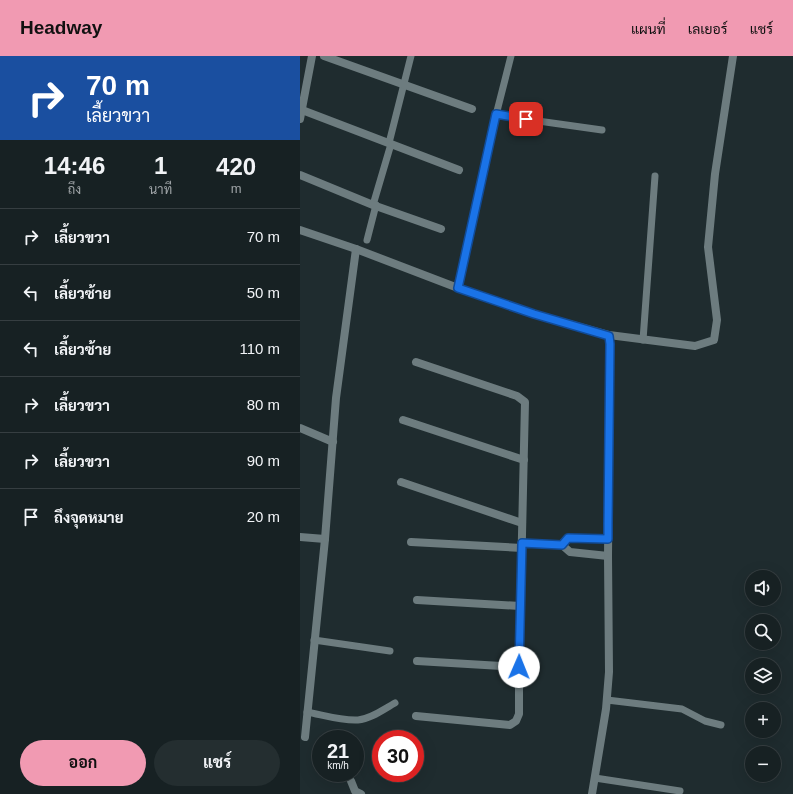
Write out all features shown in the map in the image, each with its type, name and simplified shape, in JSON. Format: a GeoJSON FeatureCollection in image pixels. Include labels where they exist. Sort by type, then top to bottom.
{"type":"FeatureCollection","features":[{"type":"Feature","properties":{"kind":"street"},"geometry":{"type":"LineString","coordinates":[[300,120],[312,56]]}},
{"type":"Feature","properties":{"kind":"street"},"geometry":{"type":"LineString","coordinates":[[324,56],[472,109]]}},
{"type":"Feature","properties":{"kind":"street"},"geometry":{"type":"LineString","coordinates":[[300,230],[356,249],[458,288],[534,314],[609,336],[695,346],[714,340],[717,320],[708,247],[715,174],[733,56]]}},
{"type":"Feature","properties":{"kind":"street"},"geometry":{"type":"LineString","coordinates":[[302,105],[390,144],[459,170]]}},
{"type":"Feature","properties":{"kind":"street"},"geometry":{"type":"LineString","coordinates":[[300,175],[441,229]]}},
{"type":"Feature","properties":{"kind":"street"},"geometry":{"type":"LineString","coordinates":[[305,737],[325,539],[336,398],[356,249]]}},
{"type":"Feature","properties":{"kind":"street"},"geometry":{"type":"LineString","coordinates":[[592,794],[606,709],[609,672],[609,336]]}},
{"type":"Feature","properties":{"kind":"street"},"geometry":{"type":"LineString","coordinates":[[416,362],[517,396],[525,402],[519,714],[516,721],[510,725],[416,716]]}},
{"type":"Feature","properties":{"kind":"street"},"geometry":{"type":"LineString","coordinates":[[403,420],[524,460]]}},
{"type":"Feature","properties":{"kind":"street"},"geometry":{"type":"LineString","coordinates":[[300,428],[332,442]]}},
{"type":"Feature","properties":{"kind":"street"},"geometry":{"type":"LineString","coordinates":[[401,482],[522,523]]}},
{"type":"Feature","properties":{"kind":"street"},"geometry":{"type":"LineString","coordinates":[[300,537],[325,539]]}},
{"type":"Feature","properties":{"kind":"street"},"geometry":{"type":"LineString","coordinates":[[562,545],[568,538],[608,539]]}},
{"type":"Feature","properties":{"kind":"street"},"geometry":{"type":"LineString","coordinates":[[411,542],[522,546],[562,545],[570,552],[608,556]]}},
{"type":"Feature","properties":{"kind":"street"},"geometry":{"type":"LineString","coordinates":[[417,600],[520,606]]}},
{"type":"Feature","properties":{"kind":"street"},"geometry":{"type":"LineString","coordinates":[[417,661],[519,667]]}},
{"type":"Feature","properties":{"kind":"street"},"geometry":{"type":"LineString","coordinates":[[351,782],[355,791],[361,794]]}},
{"type":"Feature","properties":{"kind":"lane"},"geometry":{"type":"LineString","coordinates":[[367,240],[411,56]]}},
{"type":"Feature","properties":{"kind":"lane"},"geometry":{"type":"LineString","coordinates":[[458,288],[496,114],[511,56]]}},
{"type":"Feature","properties":{"kind":"lane"},"geometry":{"type":"LineString","coordinates":[[496,114],[602,130]]}},
{"type":"Feature","properties":{"kind":"lane"},"geometry":{"type":"LineString","coordinates":[[643,340],[655,176]]}},
{"type":"Feature","properties":{"kind":"lane"},"geometry":{"type":"LineString","coordinates":[[314,640],[390,651]]}},
{"type":"Feature","properties":{"kind":"lane"},"geometry":{"type":"LineString","coordinates":[[606,700],[682,709],[705,721],[721,724]]}},
{"type":"Feature","properties":{"kind":"lane"},"geometry":{"type":"LineString","coordinates":[[307,712],[359,720],[375,714],[395,703]]}},
{"type":"Feature","properties":{"kind":"lane"},"geometry":{"type":"LineString","coordinates":[[595,778],[680,791]]}},
{"type":"Feature","properties":{"kind":"route"},"geometry":{"type":"LineString","coordinates":[[519,667],[522,543],[562,545],[568,538],[608,539],[609,336],[534,314],[458,288],[496,114],[526,119]]}}]}
